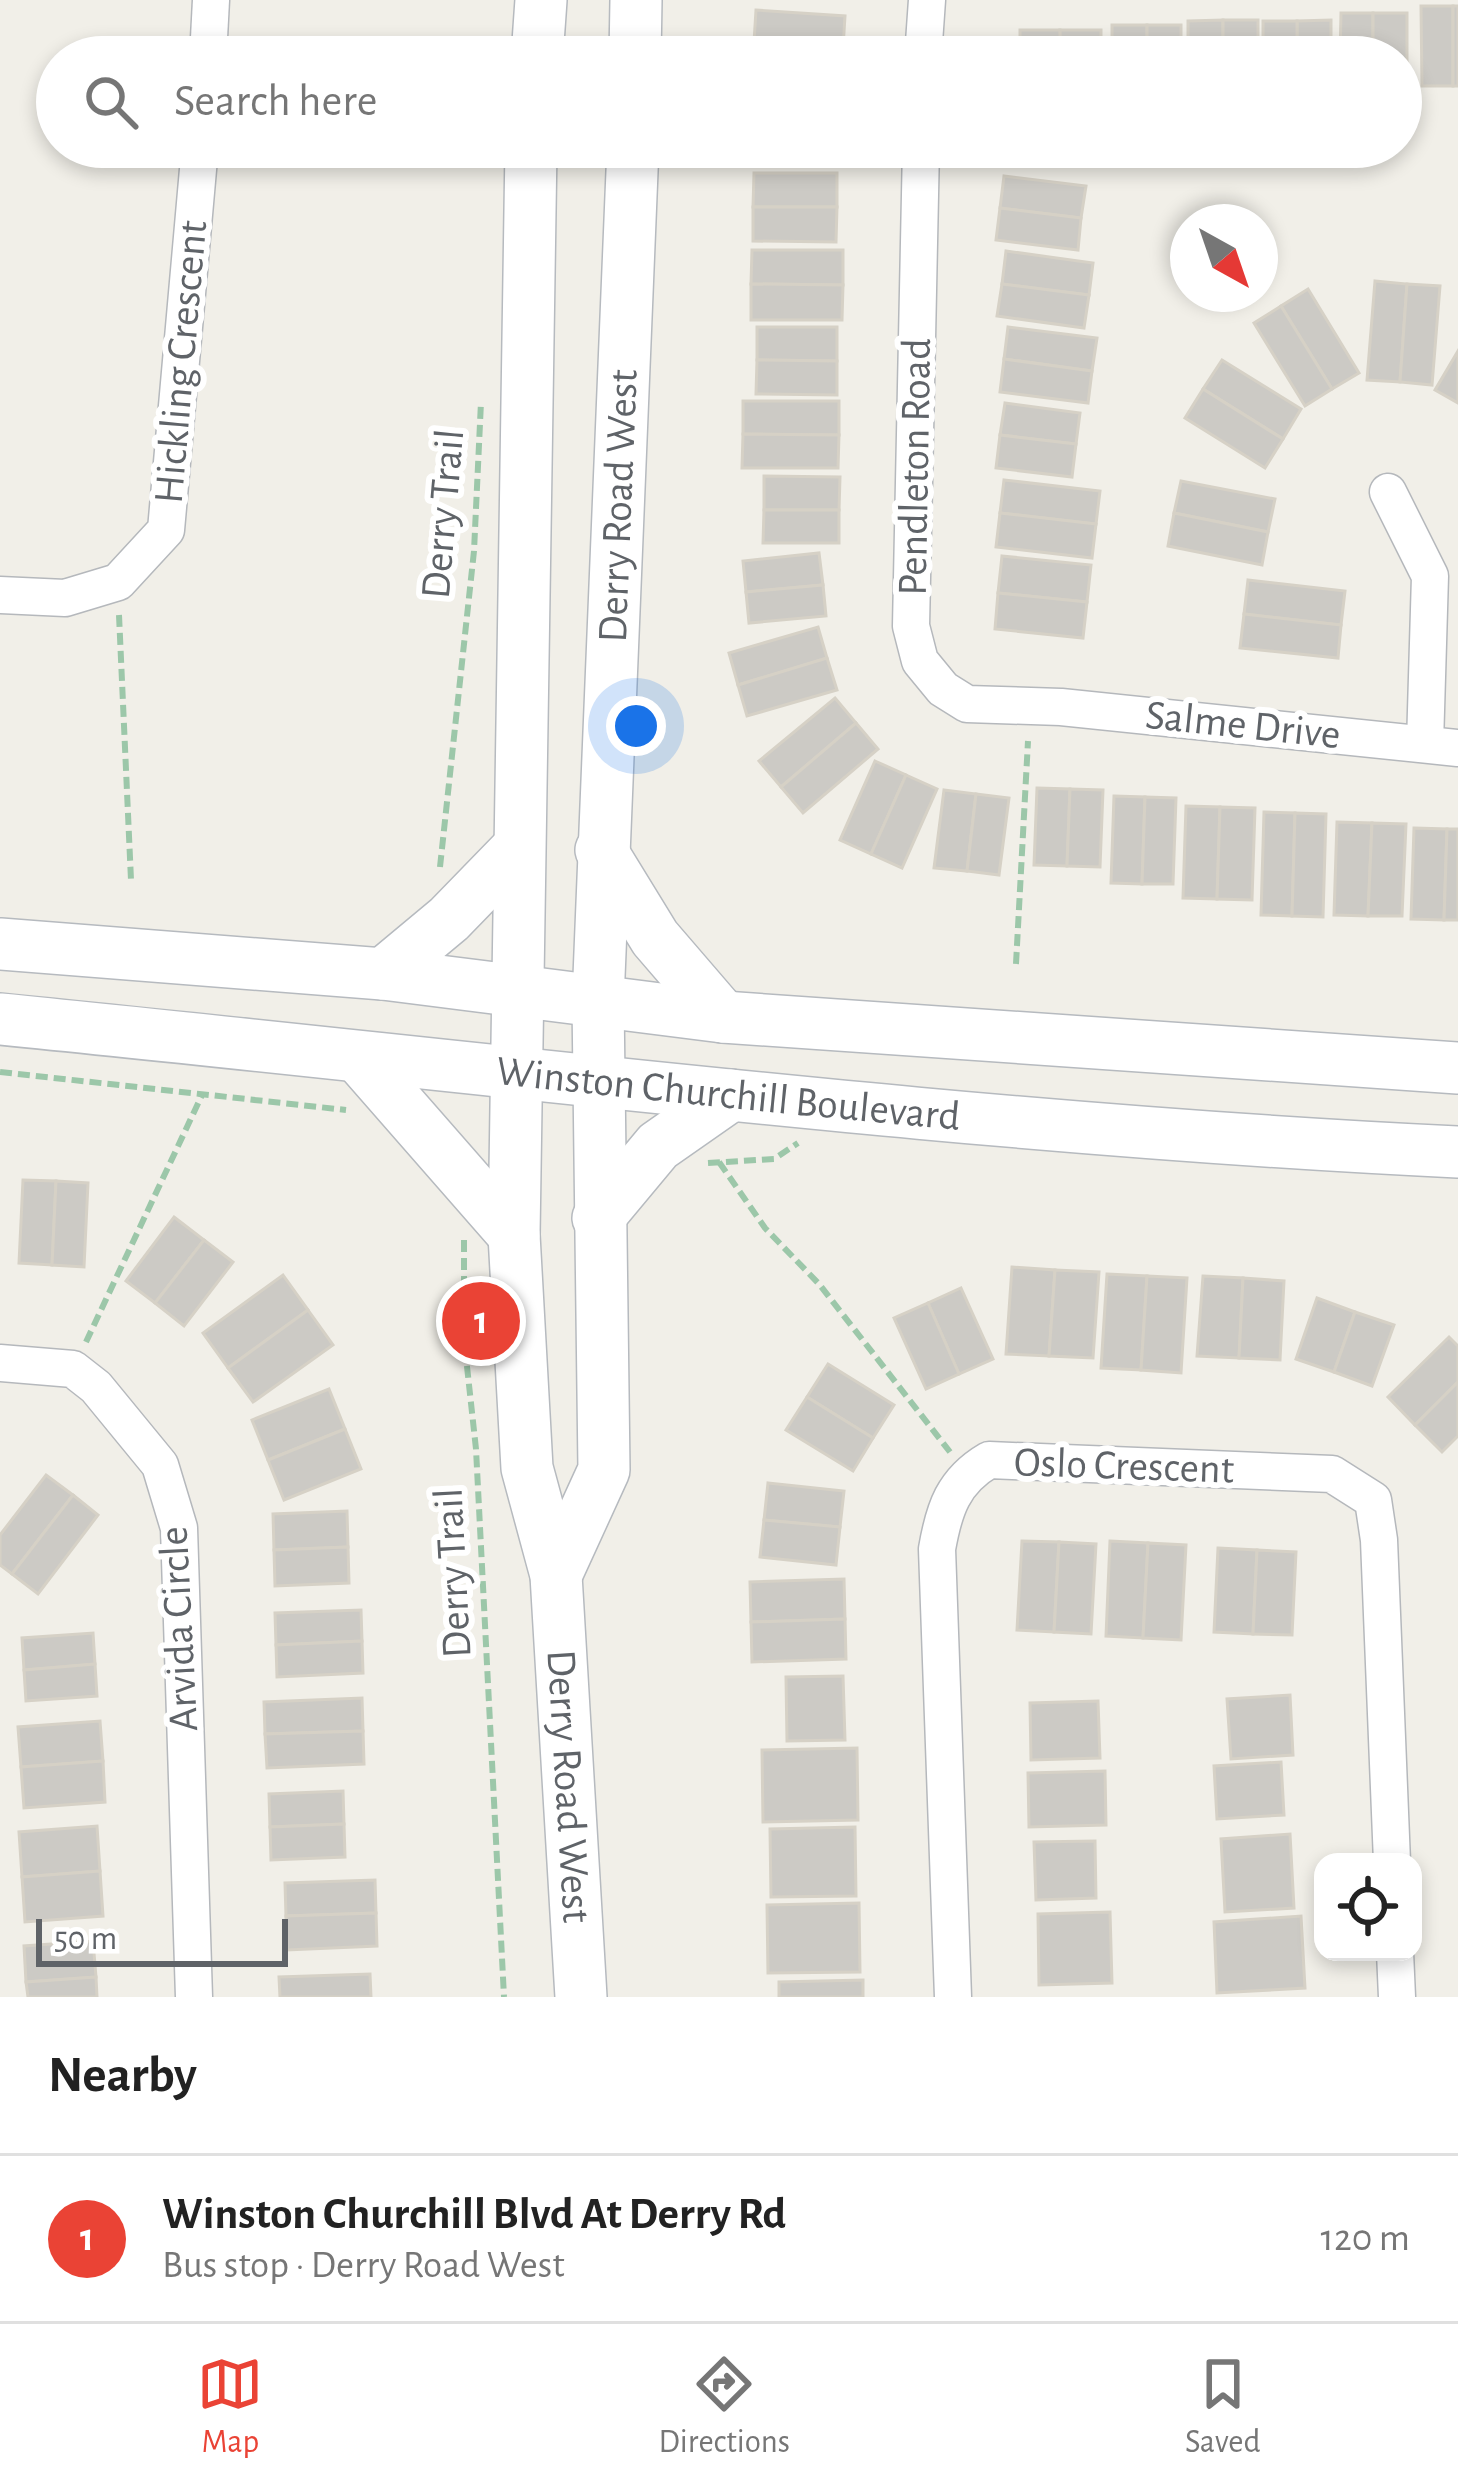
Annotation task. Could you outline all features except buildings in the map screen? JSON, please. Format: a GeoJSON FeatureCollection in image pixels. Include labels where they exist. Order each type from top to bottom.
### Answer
{"type":"FeatureCollection","features":[{"type":"Feature","properties":{"kind":"main road"},"geometry":{"type":"LineString","coordinates":[[538,36],[541,0]]}},
{"type":"Feature","properties":{"kind":"main road"},"geometry":{"type":"LineString","coordinates":[[635,36],[636,0]]}},
{"type":"Feature","properties":{"kind":"main road","name":"Derry Road West"},"geometry":{"type":"LineString","coordinates":[[531,168],[517,1074],[489,1234],[526,1468],[556,1575],[581,1997]]}},
{"type":"Feature","properties":{"kind":"main road","name":"Derry Road West"},"geometry":{"type":"LineString","coordinates":[[556,1575],[604,1470],[598,1218],[601,850],[632,168]]}},
{"type":"Feature","properties":{"kind":"main road"},"geometry":{"type":"LineString","coordinates":[[383,974],[449,919],[518,848]]}},
{"type":"Feature","properties":{"kind":"main road"},"geometry":{"type":"LineString","coordinates":[[601,850],[655,938],[722,1017]]}},
{"type":"Feature","properties":{"kind":"main road","name":"Winston Churchill Boulevard"},"geometry":{"type":"LineString","coordinates":[[0,944],[383,974],[722,1017],[1458,1068]]}},
{"type":"Feature","properties":{"kind":"main road","name":"Winston Churchill Boulevard"},"geometry":{"type":"LineString","coordinates":[[0,1019],[731,1095],[1298,1144],[1458,1152]]}},
{"type":"Feature","properties":{"kind":"main road"},"geometry":{"type":"LineString","coordinates":[[360,1059],[489,1234]]}},
{"type":"Feature","properties":{"kind":"main road"},"geometry":{"type":"LineString","coordinates":[[598,1218],[658,1146],[731,1095]]}},
{"type":"Feature","properties":{"kind":"street"},"geometry":{"type":"LineString","coordinates":[[209,36],[211,0]]}},
{"type":"Feature","properties":{"kind":"street"},"geometry":{"type":"LineString","coordinates":[[924,36],[927,0]]}},
{"type":"Feature","properties":{"kind":"street","name":"Hickling Crescent"},"geometry":{"type":"LineString","coordinates":[[118,582],[166,530],[198,168]]}},
{"type":"Feature","properties":{"kind":"street","name":"Pendleton Road"},"geometry":{"type":"LineString","coordinates":[[922,168],[911,626],[920,661],[943,689],[967,704],[1027,707]]}},
{"type":"Feature","properties":{"kind":"street"},"geometry":{"type":"LineString","coordinates":[[1388,492],[1430,576],[1441,746]]}},
{"type":"Feature","properties":{"kind":"street"},"geometry":{"type":"LineString","coordinates":[[0,596],[65,598],[118,582]]}},
{"type":"Feature","properties":{"kind":"street","name":"Salme Drive"},"geometry":{"type":"LineString","coordinates":[[1027,707],[1441,746]]}},
{"type":"Feature","properties":{"kind":"street"},"geometry":{"type":"LineString","coordinates":[[0,1363],[73,1370]]}},
{"type":"Feature","properties":{"kind":"street","name":"Arvida Circle"},"geometry":{"type":"LineString","coordinates":[[73,1370],[96,1387],[160,1465],[178,1528],[194,1997]]}},
{"type":"Feature","properties":{"kind":"street","name":"Oslo Crescent"},"geometry":{"type":"LineString","coordinates":[[953,1997],[937,1549],[944,1507],[967,1473],[989,1460],[1332,1474],[1373,1500],[1392,1853]]}},
{"type":"Feature","properties":{"kind":"street"},"geometry":{"type":"LineString","coordinates":[[1395,1961],[1397,1997]]}},
{"type":"Feature","properties":{"kind":"path","name":"Derry Trail"},"geometry":{"type":"LineString","coordinates":[[438,884],[474,551],[482,391]]}},
{"type":"Feature","properties":{"kind":"path"},"geometry":{"type":"LineString","coordinates":[[118,582],[131,880]]}},
{"type":"Feature","properties":{"kind":"path"},"geometry":{"type":"LineString","coordinates":[[1016,964],[1027,707]]}},
{"type":"Feature","properties":{"kind":"path"},"geometry":{"type":"LineString","coordinates":[[0,1072],[360,1115]]}},
{"type":"Feature","properties":{"kind":"path"},"geometry":{"type":"LineString","coordinates":[[73,1370],[202,1095]]}},
{"type":"Feature","properties":{"kind":"path"},"geometry":{"type":"LineString","coordinates":[[718,1161],[765,1228],[820,1284],[967,1473]]}},
{"type":"Feature","properties":{"kind":"path","name":"Derry Trail"},"geometry":{"type":"LineString","coordinates":[[489,1234],[462,1301],[476,1449],[504,1997]]}},
{"type":"Feature","properties":{"kind":"place","name":"Winston Churchill Blvd At Derry Rd"},"geometry":{"type":"Point","coordinates":[481,1321]}}]}
